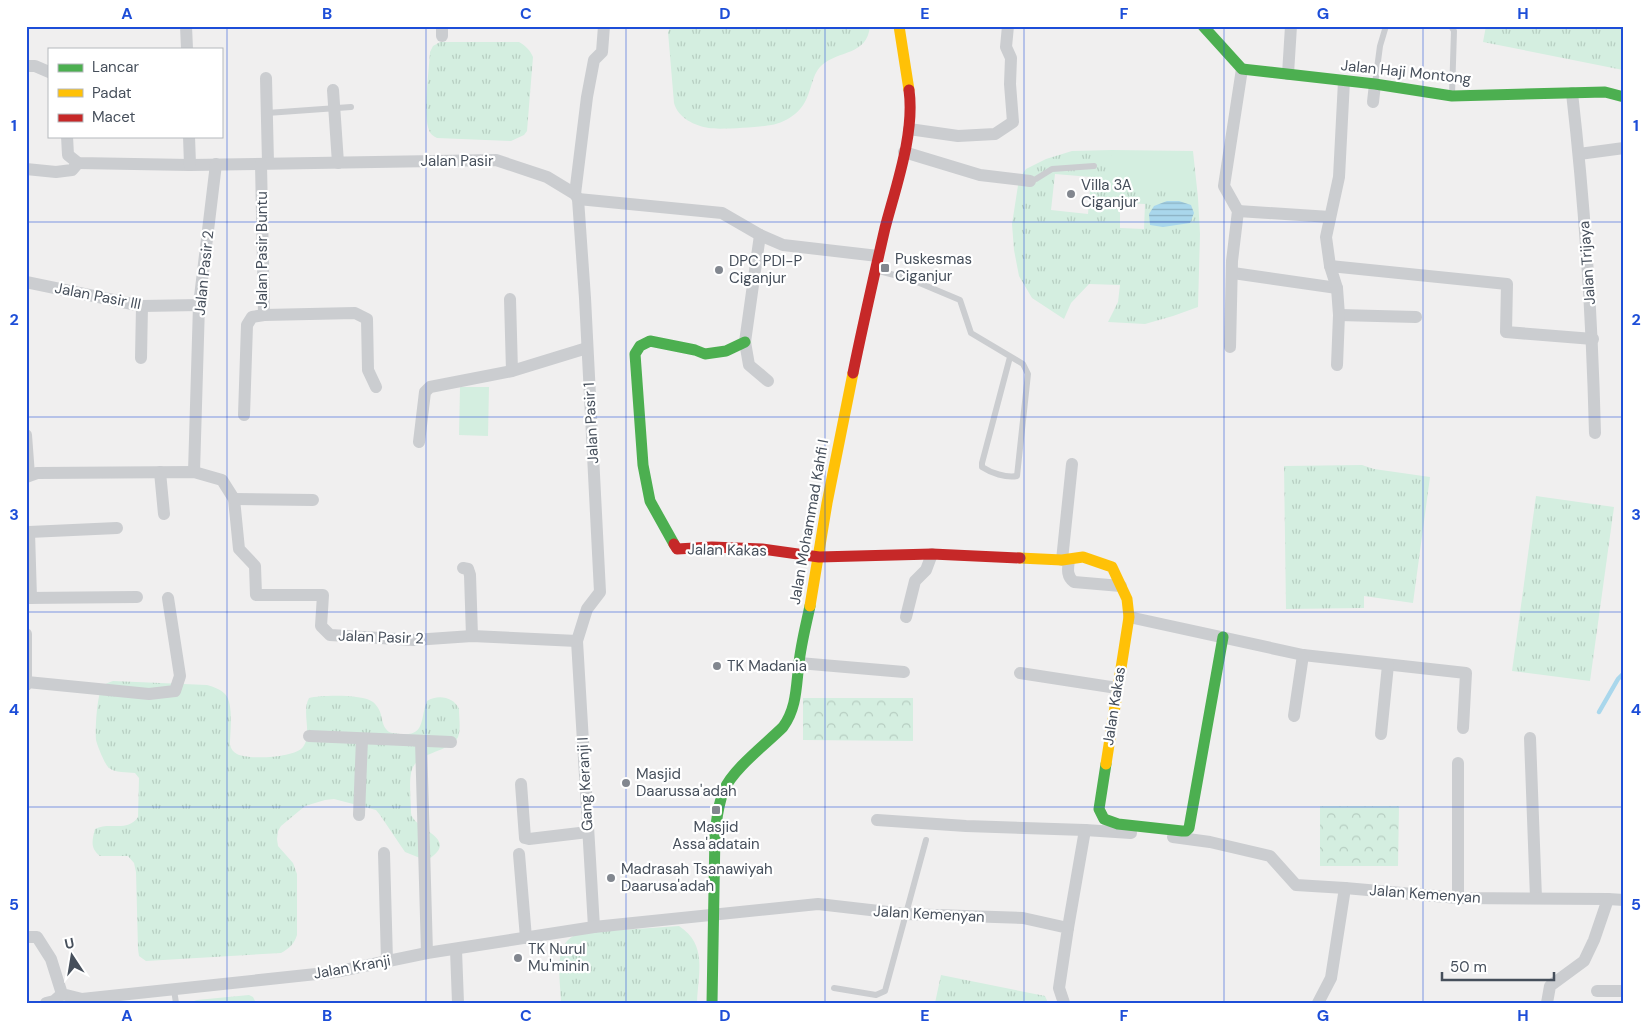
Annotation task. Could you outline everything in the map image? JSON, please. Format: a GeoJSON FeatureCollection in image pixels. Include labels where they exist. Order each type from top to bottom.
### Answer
{"type":"FeatureCollection","features":[{"type":"Feature","properties":{"kind":"street"},"geometry":{"type":"LineString","coordinates":[[186,26],[187,48]]}},
{"type":"Feature","properties":{"kind":"street","name":"Jalan Pasir 1"},"geometry":{"type":"LineString","coordinates":[[577,641],[587,609],[600,592],[585,298],[576,196],[586,98],[594,60],[602,52],[604,26]]}},
{"type":"Feature","properties":{"kind":"street","name":"Jalan Mohammad Kahfi I"},"geometry":{"type":"LineString","coordinates":[[712,1003],[718,807],[724,789],[735,773],[790,718],[797,691],[799,663],[819,557],[826,503],[878,256],[909,129],[910,100],[899,26]]}},
{"type":"Feature","properties":{"kind":"street"},"geometry":{"type":"LineString","coordinates":[[909,129],[958,136],[995,134],[1013,122],[1010,84],[1011,58],[1006,47],[1008,26]]}},
{"type":"Feature","properties":{"kind":"street"},"geometry":{"type":"LineString","coordinates":[[1203,26],[1242,69],[1224,186],[1238,211],[1232,261],[1230,347]]}},
{"type":"Feature","properties":{"kind":"street"},"geometry":{"type":"LineString","coordinates":[[1288,74],[1291,26]]}},
{"type":"Feature","properties":{"kind":"street"},"geometry":{"type":"LineString","coordinates":[[26,66],[36,66],[48,72]]}},
{"type":"Feature","properties":{"kind":"street","name":"Jalan Haji Montong"},"geometry":{"type":"LineString","coordinates":[[1242,69],[1375,84],[1452,96],[1606,92],[1624,97]]}},
{"type":"Feature","properties":{"kind":"street","name":"Jalan Pasir Buntu"},"geometry":{"type":"LineString","coordinates":[[244,415],[247,325],[252,317],[264,316],[266,78]]}},
{"type":"Feature","properties":{"kind":"street"},"geometry":{"type":"LineString","coordinates":[[1337,365],[1337,288],[1330,266],[1326,237],[1339,177],[1344,81]]}},
{"type":"Feature","properties":{"kind":"street"},"geometry":{"type":"LineString","coordinates":[[1373,102],[1375,84]]}},
{"type":"Feature","properties":{"kind":"street"},"geometry":{"type":"LineString","coordinates":[[333,90],[338,163]]}},
{"type":"Feature","properties":{"kind":"street","name":"Jalan Trijaya"},"geometry":{"type":"LineString","coordinates":[[1572,93],[1579,154],[1593,339],[1595,433]]}},
{"type":"Feature","properties":{"kind":"street"},"geometry":{"type":"LineString","coordinates":[[26,169],[56,172],[72,170],[78,163],[68,155],[67,138]]}},
{"type":"Feature","properties":{"kind":"street"},"geometry":{"type":"LineString","coordinates":[[189,138],[190,165]]}},
{"type":"Feature","properties":{"kind":"street"},"geometry":{"type":"LineString","coordinates":[[1579,154],[1624,148]]}},
{"type":"Feature","properties":{"kind":"street"},"geometry":{"type":"LineString","coordinates":[[904,152],[980,175],[1030,181]]}},
{"type":"Feature","properties":{"kind":"street","name":"Jalan Pasir"},"geometry":{"type":"LineString","coordinates":[[78,163],[190,165],[496,160],[547,177],[576,196],[722,213],[760,236],[783,245],[878,256]]}},
{"type":"Feature","properties":{"kind":"street","name":"Jalan Pasir 2"},"geometry":{"type":"LineString","coordinates":[[194,472],[199,305],[216,164]]}},
{"type":"Feature","properties":{"kind":"street"},"geometry":{"type":"LineString","coordinates":[[1238,211],[1330,217]]}},
{"type":"Feature","properties":{"kind":"street"},"geometry":{"type":"LineString","coordinates":[[760,236],[745,342],[749,365],[768,381]]}},
{"type":"Feature","properties":{"kind":"street"},"geometry":{"type":"LineString","coordinates":[[1330,266],[1507,284],[1506,332],[1593,339]]}},
{"type":"Feature","properties":{"kind":"street"},"geometry":{"type":"LineString","coordinates":[[1232,273],[1337,288]]}},
{"type":"Feature","properties":{"kind":"street","name":"Jalan Pasir III"},"geometry":{"type":"LineString","coordinates":[[26,282],[142,306],[199,305]]}},
{"type":"Feature","properties":{"kind":"street"},"geometry":{"type":"LineString","coordinates":[[510,298],[512,371]]}},
{"type":"Feature","properties":{"kind":"street"},"geometry":{"type":"LineString","coordinates":[[141,358],[142,306]]}},
{"type":"Feature","properties":{"kind":"street"},"geometry":{"type":"LineString","coordinates":[[264,316],[354,313],[367,319],[368,370],[376,387]]}},
{"type":"Feature","properties":{"kind":"street"},"geometry":{"type":"LineString","coordinates":[[1338,315],[1416,317]]}},
{"type":"Feature","properties":{"kind":"street","name":"Jalan Kakas"},"geometry":{"type":"LineString","coordinates":[[745,342],[726,352],[705,354],[695,350],[650,342],[640,346],[635,354],[643,465],[650,501],[677,549],[712,547],[762,549],[819,557],[932,554],[1066,564],[1084,557],[1112,567],[1127,599],[1129,617],[1099,809],[1104,819],[1110,823],[1182,832],[1189,828],[1222,637]]}},
{"type":"Feature","properties":{"kind":"street"},"geometry":{"type":"LineString","coordinates":[[419,442],[425,392],[430,388],[512,371],[587,348]]}},
{"type":"Feature","properties":{"kind":"street"},"geometry":{"type":"LineString","coordinates":[[26,435],[28,476],[37,473],[194,472],[222,480],[234,499],[313,500]]}},
{"type":"Feature","properties":{"kind":"street"},"geometry":{"type":"LineString","coordinates":[[1066,564],[1072,464]]}},
{"type":"Feature","properties":{"kind":"street"},"geometry":{"type":"LineString","coordinates":[[160,472],[164,514]]}},
{"type":"Feature","properties":{"kind":"street","name":"Jalan Pasir 2"},"geometry":{"type":"LineString","coordinates":[[234,499],[239,549],[255,566],[256,595],[324,595],[321,626],[330,635],[414,640],[472,636],[577,641]]}},
{"type":"Feature","properties":{"kind":"street"},"geometry":{"type":"LineString","coordinates":[[117,528],[29,532],[29,598],[137,597]]}},
{"type":"Feature","properties":{"kind":"street"},"geometry":{"type":"LineString","coordinates":[[906,617],[915,581],[926,570],[932,554]]}},
{"type":"Feature","properties":{"kind":"street","name":"Jalan Kakas"},"geometry":{"type":"LineString","coordinates":[[1066,564],[1070,579],[1074,582],[1121,586]]}},
{"type":"Feature","properties":{"kind":"street"},"geometry":{"type":"LineString","coordinates":[[463,568],[468,569],[470,575],[472,636]]}},
{"type":"Feature","properties":{"kind":"street"},"geometry":{"type":"LineString","coordinates":[[26,634],[26,683],[149,694],[175,691],[180,676],[168,598]]}},
{"type":"Feature","properties":{"kind":"street"},"geometry":{"type":"LineString","coordinates":[[1129,617],[1303,655],[1466,673],[1463,728]]}},
{"type":"Feature","properties":{"kind":"street","name":"Gang Keranji I"},"geometry":{"type":"LineString","coordinates":[[577,641],[594,928]]}},
{"type":"Feature","properties":{"kind":"street"},"geometry":{"type":"LineString","coordinates":[[1294,716],[1303,655]]}},
{"type":"Feature","properties":{"kind":"street"},"geometry":{"type":"LineString","coordinates":[[799,663],[904,672]]}},
{"type":"Feature","properties":{"kind":"street"},"geometry":{"type":"LineString","coordinates":[[1381,734],[1388,665]]}},
{"type":"Feature","properties":{"kind":"street"},"geometry":{"type":"LineString","coordinates":[[1020,673],[1117,688]]}},
{"type":"Feature","properties":{"kind":"street"},"geometry":{"type":"LineString","coordinates":[[309,736],[451,742]]}},
{"type":"Feature","properties":{"kind":"street"},"geometry":{"type":"LineString","coordinates":[[1530,738],[1536,898]]}},
{"type":"Feature","properties":{"kind":"street"},"geometry":{"type":"LineString","coordinates":[[359,815],[362,739]]}},
{"type":"Feature","properties":{"kind":"street"},"geometry":{"type":"LineString","coordinates":[[421,741],[428,954]]}},
{"type":"Feature","properties":{"kind":"street"},"geometry":{"type":"LineString","coordinates":[[1458,763],[1458,898]]}},
{"type":"Feature","properties":{"kind":"street"},"geometry":{"type":"LineString","coordinates":[[521,784],[525,838],[588,832]]}},
{"type":"Feature","properties":{"kind":"street","name":"Jalan Kemenyan"},"geometry":{"type":"LineString","coordinates":[[877,820],[966,826],[1085,830],[1188,838],[1270,856],[1296,885],[1458,898],[1608,898],[1624,900]]}},
{"type":"Feature","properties":{"kind":"street"},"geometry":{"type":"LineString","coordinates":[[1064,1003],[1059,988],[1085,830]]}},
{"type":"Feature","properties":{"kind":"street"},"geometry":{"type":"LineString","coordinates":[[384,852],[387,961]]}},
{"type":"Feature","properties":{"kind":"street"},"geometry":{"type":"LineString","coordinates":[[519,854],[526,938]]}},
{"type":"Feature","properties":{"kind":"street"},"geometry":{"type":"LineString","coordinates":[[1318,1003],[1331,978],[1345,888]]}},
{"type":"Feature","properties":{"kind":"street"},"geometry":{"type":"LineString","coordinates":[[1547,1003],[1550,986],[1584,961],[1594,940],[1608,898]]}},
{"type":"Feature","properties":{"kind":"street","name":"Jalan Kemenyan"},"geometry":{"type":"LineString","coordinates":[[714,916],[818,904],[905,914],[1024,918],[1068,928]]}},
{"type":"Feature","properties":{"kind":"street","name":"Jalan Kranji"},"geometry":{"type":"LineString","coordinates":[[62,994],[82,1001],[175,996],[335,972],[387,961],[526,938],[594,928],[714,916]]}},
{"type":"Feature","properties":{"kind":"street"},"geometry":{"type":"LineString","coordinates":[[26,937],[37,937],[51,959],[62,994],[54,1001],[46,1003]]}},
{"type":"Feature","properties":{"kind":"street"},"geometry":{"type":"LineString","coordinates":[[456,950],[458,1003]]}},
{"type":"Feature","properties":{"kind":"street"},"geometry":{"type":"LineString","coordinates":[[1597,991],[1624,991]]}},
{"type":"Feature","properties":{"kind":"lane"},"geometry":{"type":"LineString","coordinates":[[1375,84],[1380,46],[1386,26]]}},
{"type":"Feature","properties":{"kind":"lane"},"geometry":{"type":"LineString","coordinates":[[1452,26],[1454,31],[1452,96]]}},
{"type":"Feature","properties":{"kind":"lane"},"geometry":{"type":"LineString","coordinates":[[267,113],[351,107]]}},
{"type":"Feature","properties":{"kind":"lane"},"geometry":{"type":"LineString","coordinates":[[1030,181],[1052,169],[1094,166]]}},
{"type":"Feature","properties":{"kind":"lane"},"geometry":{"type":"LineString","coordinates":[[875,270],[910,279],[960,300],[972,333],[1023,364],[1028,374],[1017,476],[1010,477],[982,467],[1010,357]]}},
{"type":"Feature","properties":{"kind":"lane"},"geometry":{"type":"LineString","coordinates":[[834,988],[876,995],[885,991],[926,840]]}},
{"type":"Feature","properties":{"kind":"green space"},"geometry":{"type":"Polygon","coordinates":[[[671,26],[870,26],[868,36],[858,48],[829,60],[822,65],[815,75],[805,102],[793,116],[771,125],[714,129],[693,123],[683,117],[676,108],[668,32],[671,26]]]}},
{"type":"Feature","properties":{"kind":"green space"},"geometry":{"type":"Polygon","coordinates":[[[1486,26],[1624,26],[1623,70],[1483,42],[1486,26]]]}},
{"type":"Feature","properties":{"kind":"green space"},"geometry":{"type":"Polygon","coordinates":[[[440,42],[519,42],[528,48],[533,57],[527,131],[524,135],[511,141],[437,138],[431,134],[426,114],[430,52],[433,46],[440,42]]]}},
{"type":"Feature","properties":{"kind":"green space"},"geometry":{"type":"Polygon","coordinates":[[[1112,150],[1112,190],[1193,190],[1193,151],[1200,234],[1198,307],[1145,324],[1108,322],[1118,302],[1120,285],[1089,284],[1071,303],[1064,319],[1032,298],[1019,276],[1014,250],[1012,224],[1019,179],[1026,169],[1046,159],[1072,151],[1112,150]],[[1055,174],[1051,210],[1088,214],[1091,177],[1055,174]],[[1120,203],[1120,228],[1144,229],[1145,204],[1120,203]]]}},
{"type":"Feature","properties":{"kind":"green space"},"geometry":{"type":"Polygon","coordinates":[[[1112,150],[1193,151],[1193,190],[1112,190],[1112,150]]]}},
{"type":"Feature","properties":{"kind":"green space"},"geometry":{"type":"Polygon","coordinates":[[[460,387],[489,387],[488,436],[459,435],[460,387]]]}},
{"type":"Feature","properties":{"kind":"green space"},"geometry":{"type":"Polygon","coordinates":[[[1362,465],[1374,469],[1430,477],[1413,603],[1364,596],[1364,608],[1286,609],[1284,466],[1362,465]]]}},
{"type":"Feature","properties":{"kind":"green space"},"geometry":{"type":"Polygon","coordinates":[[[1536,496],[1614,507],[1590,681],[1512,671],[1536,496]]]}},
{"type":"Feature","properties":{"kind":"green space"},"geometry":{"type":"Polygon","coordinates":[[[113,681],[207,685],[219,689],[228,698],[230,704],[231,748],[237,754],[251,757],[282,756],[298,751],[303,747],[307,736],[306,710],[309,698],[342,696],[368,699],[379,709],[387,731],[400,734],[414,733],[418,729],[421,725],[427,701],[441,697],[450,699],[459,709],[460,727],[458,737],[455,742],[417,762],[411,771],[411,815],[417,823],[439,841],[440,846],[437,852],[429,859],[420,858],[405,852],[376,810],[334,799],[305,806],[281,826],[277,839],[278,846],[293,863],[297,874],[297,935],[289,947],[281,953],[146,961],[139,956],[138,949],[136,872],[134,863],[128,856],[100,856],[93,844],[95,829],[106,826],[124,826],[134,822],[138,817],[139,778],[135,773],[118,772],[109,768],[103,759],[96,740],[100,694],[104,685],[113,681]]]}},
{"type":"Feature","properties":{"kind":"green space"},"geometry":{"type":"Polygon","coordinates":[[[803,698],[913,698],[913,741],[803,740],[803,698]]]}},
{"type":"Feature","properties":{"kind":"green space"},"geometry":{"type":"Polygon","coordinates":[[[1320,806],[1399,806],[1398,866],[1320,866],[1320,806]]]}},
{"type":"Feature","properties":{"kind":"green space"},"geometry":{"type":"Polygon","coordinates":[[[679,926],[688,934],[698,951],[697,1003],[561,1003],[559,970],[561,953],[568,940],[573,936],[578,933],[679,926]]]}},
{"type":"Feature","properties":{"kind":"green space"},"geometry":{"type":"Polygon","coordinates":[[[941,975],[1045,996],[1048,1003],[935,1003],[941,975]]]}},
{"type":"Feature","properties":{"kind":"green space"},"geometry":{"type":"Polygon","coordinates":[[[249,995],[253,997],[256,1003],[188,1003],[197,1000],[249,995]]]}},
{"type":"Feature","properties":{"kind":"water"},"geometry":{"type":"Polygon","coordinates":[[[1167,201],[1179,201],[1191,205],[1194,213],[1190,223],[1163,227],[1150,225],[1149,214],[1154,206],[1167,201]]]}},
{"type":"Feature","properties":{"kind":"waterway"},"geometry":{"type":"LineString","coordinates":[[1599,712],[1618,679],[1624,673]]}},
{"type":"Feature","properties":{"kind":"traffic: fast"},"geometry":{"type":"LineString","coordinates":[[1203,26],[1242,69],[1375,84],[1452,96],[1605,92],[1624,97]]}},
{"type":"Feature","properties":{"kind":"traffic: fast"},"geometry":{"type":"LineString","coordinates":[[674,544],[650,501],[643,465],[635,354],[640,346],[650,341],[695,350],[705,354],[726,351],[745,342]]}},
{"type":"Feature","properties":{"kind":"traffic: fast"},"geometry":{"type":"LineString","coordinates":[[712,1003],[715,833],[720,801],[728,782],[750,757],[783,727],[788,720],[795,696],[801,649],[810,606]]}},
{"type":"Feature","properties":{"kind":"traffic: fast"},"geometry":{"type":"LineString","coordinates":[[1106,764],[1099,809],[1104,819],[1118,824],[1182,831],[1186,831],[1189,828],[1223,637]]}},
{"type":"Feature","properties":{"kind":"traffic: slow"},"geometry":{"type":"LineString","coordinates":[[899,26],[909,90]]}},
{"type":"Feature","properties":{"kind":"traffic: slow"},"geometry":{"type":"LineString","coordinates":[[810,606],[827,503],[853,373]]}},
{"type":"Feature","properties":{"kind":"traffic: slow"},"geometry":{"type":"LineString","coordinates":[[1020,558],[1062,560],[1083,557],[1112,567],[1127,599],[1129,617],[1106,764]]}},
{"type":"Feature","properties":{"kind":"traffic: jam"},"geometry":{"type":"LineString","coordinates":[[853,373],[885,228],[907,141],[910,107],[909,90]]}},
{"type":"Feature","properties":{"kind":"traffic: jam"},"geometry":{"type":"LineString","coordinates":[[674,544],[677,549],[712,547],[762,549],[819,557],[932,554],[1020,558]]}},
{"type":"Feature","properties":{"kind":"place","name":"Villa 3A Ciganjur"},"geometry":{"type":"Point","coordinates":[1071,194]}},
{"type":"Feature","properties":{"kind":"place","name":"Puskesmas Ciganjur"},"geometry":{"type":"Point","coordinates":[885,268]}},
{"type":"Feature","properties":{"kind":"place","name":"DPC PDI-P Ciganjur"},"geometry":{"type":"Point","coordinates":[719,270]}},
{"type":"Feature","properties":{"kind":"place","name":"TK Madania"},"geometry":{"type":"Point","coordinates":[717,666]}},
{"type":"Feature","properties":{"kind":"place","name":"Masjid Daarussa'adah"},"geometry":{"type":"Point","coordinates":[626,783]}},
{"type":"Feature","properties":{"kind":"place","name":"Masjid Assa'adatain"},"geometry":{"type":"Point","coordinates":[716,810]}},
{"type":"Feature","properties":{"kind":"place","name":"Madrasah Tsanawiyah Daarusa'adah"},"geometry":{"type":"Point","coordinates":[611,878]}},
{"type":"Feature","properties":{"kind":"place","name":"TK Nurul Mu'minin"},"geometry":{"type":"Point","coordinates":[518,958]}}]}
